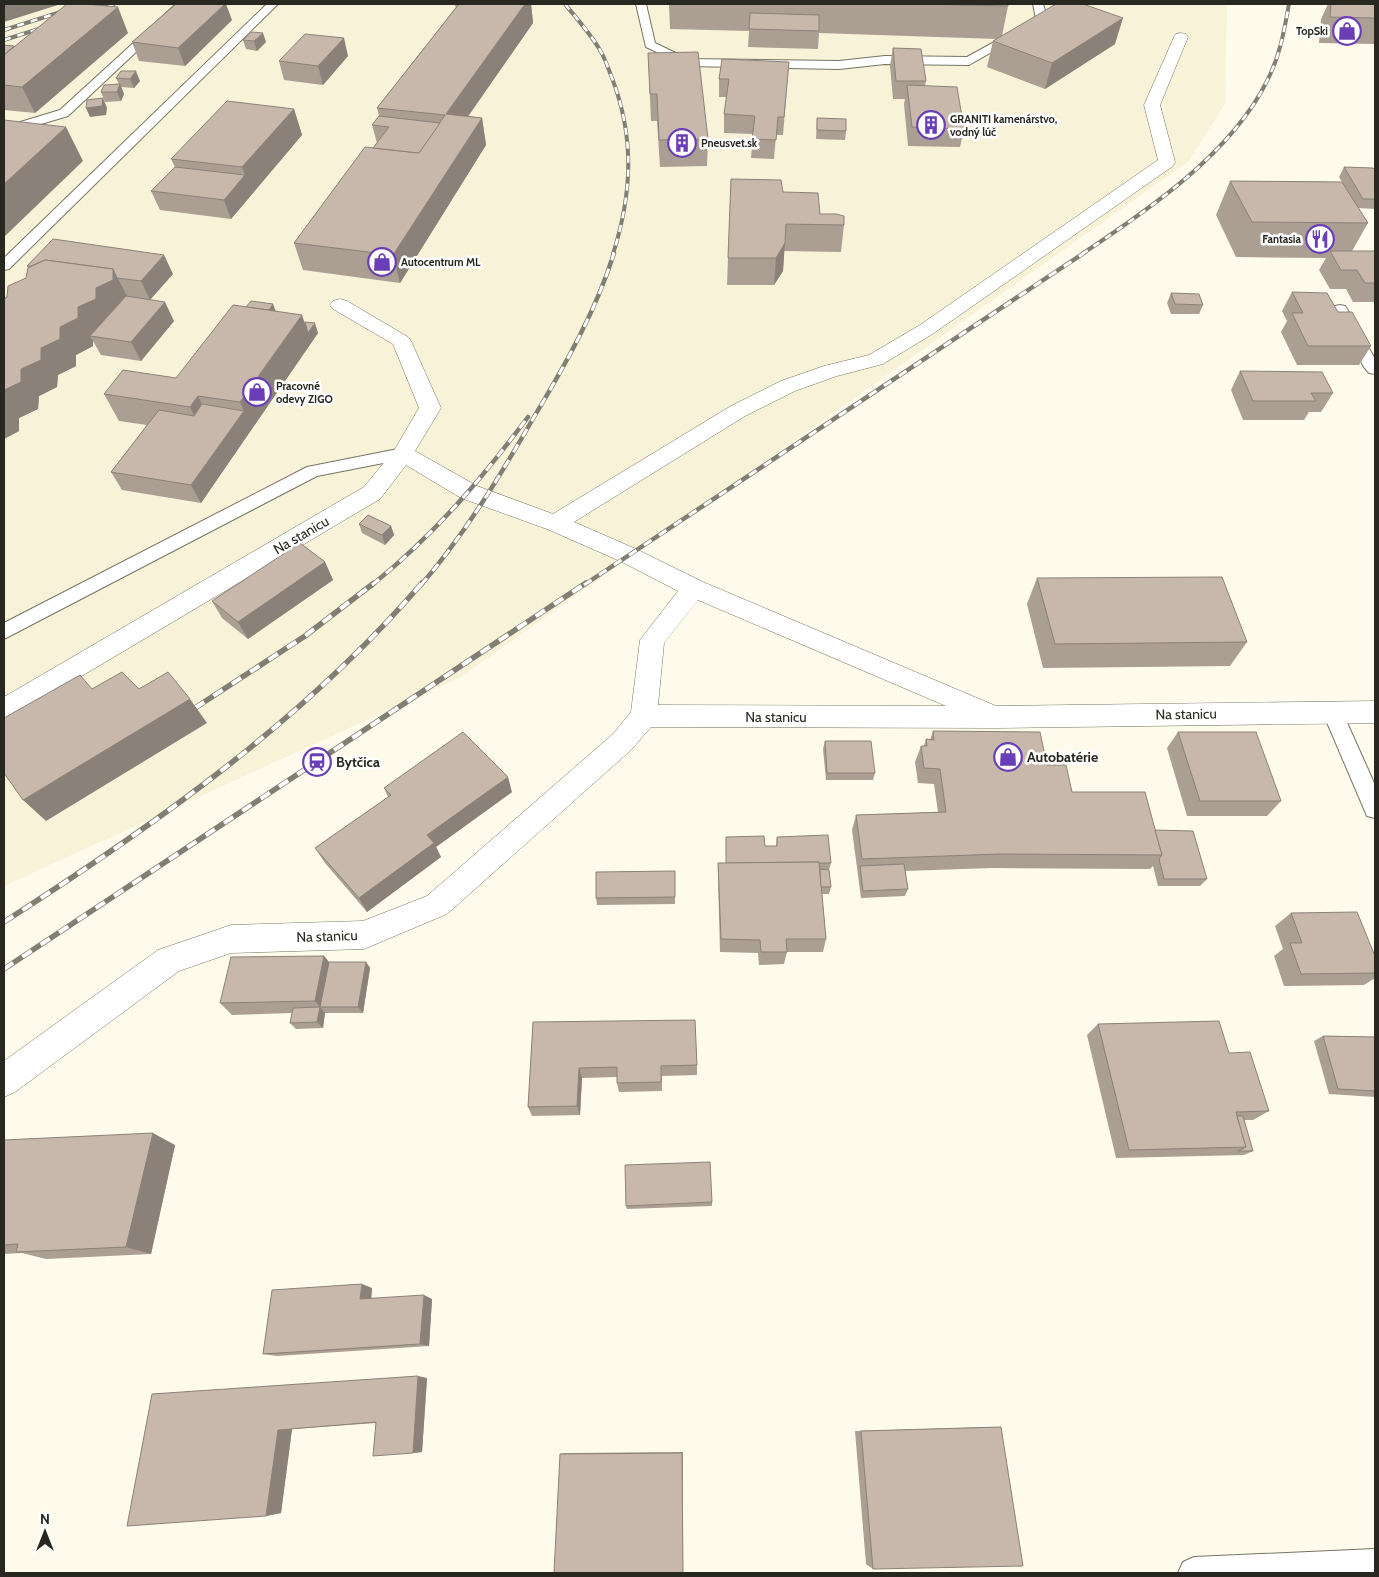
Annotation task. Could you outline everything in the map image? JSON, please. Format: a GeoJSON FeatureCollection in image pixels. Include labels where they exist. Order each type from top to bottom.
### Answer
{"type":"FeatureCollection","features":[{"type":"Feature","properties":{"kind":"street"},"geometry":{"type":"LineString","coordinates":[[555,523],[738,411],[788,386],[831,371],[876,360],[927,329],[1167,162],[1152,104],[1180,37]]}},
{"type":"Feature","properties":{"kind":"street","name":"Na stanicu"},"geometry":{"type":"LineString","coordinates":[[5,709],[372,493],[403,454],[430,408],[400,341],[340,306]]}},
{"type":"Feature","properties":{"kind":"street","name":"Na stanicu"},"geometry":{"type":"LineString","coordinates":[[403,454],[469,492],[555,523],[628,555],[694,588],[997,717]]}},
{"type":"Feature","properties":{"kind":"street"},"geometry":{"type":"LineString","coordinates":[[644,716],[652,640],[694,588]]}},
{"type":"Feature","properties":{"kind":"street","name":"Na stanicu"},"geometry":{"type":"LineString","coordinates":[[4,1082],[169,960],[231,939],[364,935],[436,905],[622,742],[644,716],[997,717],[1375,712]]}},
{"type":"Feature","properties":{"kind":"lane"},"geometry":{"type":"LineString","coordinates":[[4,131],[64,113],[182,4]]}},
{"type":"Feature","properties":{"kind":"lane"},"geometry":{"type":"LineString","coordinates":[[4,266],[273,4]]}},
{"type":"Feature","properties":{"kind":"lane"},"geometry":{"type":"LineString","coordinates":[[641,4],[650,45],[686,62],[839,65],[885,60],[969,61],[1042,20],[1038,4]]}},
{"type":"Feature","properties":{"kind":"lane"},"geometry":{"type":"LineString","coordinates":[[1340,309],[1372,367],[1375,369]]}},
{"type":"Feature","properties":{"kind":"lane"},"geometry":{"type":"LineString","coordinates":[[4,632],[314,471],[403,454]]}},
{"type":"Feature","properties":{"kind":"lane"},"geometry":{"type":"LineString","coordinates":[[1333,712],[1375,809]]}},
{"type":"Feature","properties":{"kind":"lane"},"geometry":{"type":"LineString","coordinates":[[1194,1573],[1375,1565]]}},
{"type":"Feature","properties":{"kind":"shaded area"},"geometry":{"type":"Polygon","coordinates":[[[4,4],[1227,4],[1225,104],[1189,161],[461,677],[4,886],[4,4]]]}},
{"type":"Feature","properties":{"kind":"building"},"geometry":{"type":"Polygon","coordinates":[[[67,4],[118,7],[22,87],[4,85],[4,55],[67,4]]]}},
{"type":"Feature","properties":{"kind":"building"},"geometry":{"type":"Polygon","coordinates":[[[176,4],[225,4],[178,48],[132,42],[176,4]]]}},
{"type":"Feature","properties":{"kind":"building"},"geometry":{"type":"Polygon","coordinates":[[[459,4],[525,4],[446,114],[482,118],[393,255],[294,243],[365,147],[419,153],[445,115],[377,108],[459,4]]]}},
{"type":"Feature","properties":{"kind":"building"},"geometry":{"type":"Polygon","coordinates":[[[921,4],[1008,4],[1008,6],[921,4]]]}},
{"type":"Feature","properties":{"kind":"building"},"geometry":{"type":"Polygon","coordinates":[[[1056,4],[1083,4],[1123,18],[1052,63],[993,41],[1056,4]]]}},
{"type":"Feature","properties":{"kind":"building"},"geometry":{"type":"Polygon","coordinates":[[[1331,4],[1375,4],[1375,18],[1330,17],[1331,4]]]}},
{"type":"Feature","properties":{"kind":"building"},"geometry":{"type":"Polygon","coordinates":[[[750,13],[819,15],[819,31],[749,29],[750,13]]]}},
{"type":"Feature","properties":{"kind":"building"},"geometry":{"type":"Polygon","coordinates":[[[252,32],[263,33],[254,41],[243,40],[252,32]]]}},
{"type":"Feature","properties":{"kind":"building"},"geometry":{"type":"Polygon","coordinates":[[[305,34],[344,38],[318,66],[279,61],[305,34]]]}},
{"type":"Feature","properties":{"kind":"building"},"geometry":{"type":"Polygon","coordinates":[[[4,45],[14,46],[4,55],[4,45]]]}},
{"type":"Feature","properties":{"kind":"building"},"geometry":{"type":"Polygon","coordinates":[[[893,48],[921,49],[926,81],[896,81],[893,48]]]}},
{"type":"Feature","properties":{"kind":"building","name":"Pneusvet.sk"},"geometry":{"type":"Polygon","coordinates":[[[698,52],[708,139],[659,140],[657,94],[650,94],[648,53],[698,52]]]}},
{"type":"Feature","properties":{"kind":"building"},"geometry":{"type":"Polygon","coordinates":[[[722,59],[789,62],[784,117],[778,117],[776,140],[752,139],[755,116],[724,114],[729,79],[719,79],[722,59]]]}},
{"type":"Feature","properties":{"kind":"building"},"geometry":{"type":"Polygon","coordinates":[[[121,71],[136,71],[130,79],[116,78],[121,71]]]}},
{"type":"Feature","properties":{"kind":"building"},"geometry":{"type":"Polygon","coordinates":[[[120,84],[117,92],[101,92],[104,85],[120,84]]]}},
{"type":"Feature","properties":{"kind":"building"},"geometry":{"type":"Polygon","coordinates":[[[907,85],[957,87],[964,129],[912,127],[907,85]]]}},
{"type":"Feature","properties":{"kind":"building"},"geometry":{"type":"Polygon","coordinates":[[[103,98],[102,106],[86,108],[87,100],[103,98]]]}},
{"type":"Feature","properties":{"kind":"building"},"geometry":{"type":"Polygon","coordinates":[[[227,101],[294,109],[242,167],[171,159],[227,101]]]}},
{"type":"Feature","properties":{"kind":"building"},"geometry":{"type":"Polygon","coordinates":[[[379,116],[440,123],[419,153],[373,148],[389,127],[372,125],[379,116]]]}},
{"type":"Feature","properties":{"kind":"building"},"geometry":{"type":"Polygon","coordinates":[[[817,118],[846,119],[846,131],[817,130],[817,118]]]}},
{"type":"Feature","properties":{"kind":"building"},"geometry":{"type":"Polygon","coordinates":[[[4,120],[66,127],[4,184],[4,120]]]}},
{"type":"Feature","properties":{"kind":"building"},"geometry":{"type":"Polygon","coordinates":[[[175,167],[245,175],[224,200],[151,191],[175,167]]]}},
{"type":"Feature","properties":{"kind":"building"},"geometry":{"type":"Polygon","coordinates":[[[1344,167],[1373,168],[1375,170],[1375,199],[1363,199],[1344,167]]]}},
{"type":"Feature","properties":{"kind":"building"},"geometry":{"type":"Polygon","coordinates":[[[731,179],[781,180],[783,192],[818,193],[820,214],[844,216],[844,225],[786,224],[785,243],[776,258],[728,258],[731,179]]]}},
{"type":"Feature","properties":{"kind":"building"},"geometry":{"type":"Polygon","coordinates":[[[1230,181],[1342,182],[1368,223],[1252,222],[1230,181]]]}},
{"type":"Feature","properties":{"kind":"building"},"geometry":{"type":"Polygon","coordinates":[[[53,239],[164,255],[141,281],[117,278],[113,269],[45,260],[27,266],[53,239]]]}},
{"type":"Feature","properties":{"kind":"building"},"geometry":{"type":"Polygon","coordinates":[[[1330,251],[1375,251],[1375,283],[1365,283],[1357,270],[1341,270],[1330,251]]]}},
{"type":"Feature","properties":{"kind":"building"},"geometry":{"type":"Polygon","coordinates":[[[45,260],[113,269],[113,280],[96,288],[96,299],[78,307],[78,318],[60,327],[60,339],[41,348],[41,360],[21,369],[21,382],[4,390],[4,299],[7,297],[8,286],[26,278],[28,268],[45,260]]]}},
{"type":"Feature","properties":{"kind":"building"},"geometry":{"type":"Polygon","coordinates":[[[1292,292],[1327,293],[1338,312],[1352,312],[1371,346],[1308,346],[1292,313],[1303,313],[1292,292]]]}},
{"type":"Feature","properties":{"kind":"building"},"geometry":{"type":"Polygon","coordinates":[[[1171,293],[1199,294],[1203,305],[1175,304],[1171,293]]]}},
{"type":"Feature","properties":{"kind":"building"},"geometry":{"type":"Polygon","coordinates":[[[126,296],[165,302],[131,342],[90,336],[126,296]]]}},
{"type":"Feature","properties":{"kind":"building"},"geometry":{"type":"Polygon","coordinates":[[[251,301],[273,304],[269,310],[246,307],[251,301]]]}},
{"type":"Feature","properties":{"kind":"building"},"geometry":{"type":"Polygon","coordinates":[[[233,305],[302,315],[240,402],[198,396],[190,407],[104,394],[123,370],[176,378],[233,305]]]}},
{"type":"Feature","properties":{"kind":"building"},"geometry":{"type":"Polygon","coordinates":[[[305,322],[315,323],[308,333],[305,322]]]}},
{"type":"Feature","properties":{"kind":"building"},"geometry":{"type":"Polygon","coordinates":[[[1240,371],[1322,372],[1333,393],[1311,393],[1316,401],[1253,401],[1240,371]]]}},
{"type":"Feature","properties":{"kind":"building"},"geometry":{"type":"Polygon","coordinates":[[[202,404],[244,411],[191,485],[111,472],[159,410],[194,416],[202,404]]]}},
{"type":"Feature","properties":{"kind":"building"},"geometry":{"type":"Polygon","coordinates":[[[368,515],[391,526],[382,535],[359,524],[368,515]]]}},
{"type":"Feature","properties":{"kind":"building"},"geometry":{"type":"Polygon","coordinates":[[[300,543],[325,562],[238,622],[212,601],[300,543]]]}},
{"type":"Feature","properties":{"kind":"building"},"geometry":{"type":"Polygon","coordinates":[[[1222,577],[1247,642],[1055,644],[1037,578],[1222,577]]]}},
{"type":"Feature","properties":{"kind":"building"},"geometry":{"type":"Polygon","coordinates":[[[122,672],[139,689],[168,672],[190,699],[23,800],[4,773],[4,718],[80,675],[92,689],[122,672]]]}},
{"type":"Feature","properties":{"kind":"building"},"geometry":{"type":"Polygon","coordinates":[[[933,731],[1040,732],[1047,765],[1066,765],[1072,792],[1145,792],[1162,855],[1000,854],[862,859],[856,815],[946,812],[940,769],[924,768],[921,746],[927,746],[926,739],[934,740],[933,731]]]}},
{"type":"Feature","properties":{"kind":"building"},"geometry":{"type":"Polygon","coordinates":[[[463,732],[508,777],[427,835],[434,843],[359,898],[315,848],[391,795],[384,788],[463,732]]]}},
{"type":"Feature","properties":{"kind":"building"},"geometry":{"type":"Polygon","coordinates":[[[1178,732],[1256,732],[1281,801],[1200,801],[1178,732]]]}},
{"type":"Feature","properties":{"kind":"building"},"geometry":{"type":"Polygon","coordinates":[[[825,741],[871,741],[875,773],[827,773],[825,741]]]}},
{"type":"Feature","properties":{"kind":"building"},"geometry":{"type":"Polygon","coordinates":[[[1155,830],[1193,831],[1207,879],[1164,879],[1159,859],[1162,855],[1155,830]]]}},
{"type":"Feature","properties":{"kind":"building"},"geometry":{"type":"Polygon","coordinates":[[[828,835],[831,863],[726,863],[726,837],[764,836],[765,846],[777,846],[777,837],[828,835]]]}},
{"type":"Feature","properties":{"kind":"building"},"geometry":{"type":"Polygon","coordinates":[[[819,862],[826,939],[786,939],[787,952],[761,952],[760,940],[721,939],[718,863],[819,862]]]}},
{"type":"Feature","properties":{"kind":"building"},"geometry":{"type":"Polygon","coordinates":[[[904,864],[908,889],[863,891],[860,866],[904,864]]]}},
{"type":"Feature","properties":{"kind":"building"},"geometry":{"type":"Polygon","coordinates":[[[820,869],[829,870],[831,887],[821,887],[820,869]]]}},
{"type":"Feature","properties":{"kind":"building"},"geometry":{"type":"Polygon","coordinates":[[[675,871],[675,897],[596,898],[596,872],[675,871]]]}},
{"type":"Feature","properties":{"kind":"building"},"geometry":{"type":"Polygon","coordinates":[[[1357,912],[1375,956],[1375,973],[1301,974],[1290,943],[1302,943],[1291,913],[1357,912]]]}},
{"type":"Feature","properties":{"kind":"building"},"geometry":{"type":"Polygon","coordinates":[[[324,956],[315,1001],[220,1003],[231,957],[324,956]]]}},
{"type":"Feature","properties":{"kind":"building"},"geometry":{"type":"Polygon","coordinates":[[[329,962],[366,962],[358,1007],[320,1007],[329,962]]]}},
{"type":"Feature","properties":{"kind":"building"},"geometry":{"type":"Polygon","coordinates":[[[320,1007],[317,1022],[290,1023],[293,1008],[320,1007]]]}},
{"type":"Feature","properties":{"kind":"building"},"geometry":{"type":"Polygon","coordinates":[[[695,1020],[697,1065],[661,1066],[661,1082],[617,1083],[617,1067],[579,1068],[577,1106],[528,1107],[533,1022],[695,1020]]]}},
{"type":"Feature","properties":{"kind":"building"},"geometry":{"type":"Polygon","coordinates":[[[1219,1021],[1229,1053],[1250,1052],[1269,1111],[1236,1112],[1246,1147],[1129,1150],[1098,1024],[1219,1021]]]}},
{"type":"Feature","properties":{"kind":"building"},"geometry":{"type":"Polygon","coordinates":[[[1323,1036],[1375,1037],[1375,1091],[1338,1089],[1323,1036]]]}},
{"type":"Feature","properties":{"kind":"building"},"geometry":{"type":"Polygon","coordinates":[[[1237,1116],[1243,1116],[1253,1151],[1238,1151],[1246,1147],[1237,1116]]]}},
{"type":"Feature","properties":{"kind":"building"},"geometry":{"type":"Polygon","coordinates":[[[153,1133],[126,1247],[16,1252],[18,1244],[4,1245],[4,1140],[153,1133]]]}},
{"type":"Feature","properties":{"kind":"building"},"geometry":{"type":"Polygon","coordinates":[[[710,1162],[712,1202],[626,1206],[625,1165],[710,1162]]]}},
{"type":"Feature","properties":{"kind":"building"},"geometry":{"type":"Polygon","coordinates":[[[362,1284],[360,1299],[424,1295],[420,1344],[263,1354],[272,1290],[362,1284]]]}},
{"type":"Feature","properties":{"kind":"building"},"geometry":{"type":"Polygon","coordinates":[[[418,1376],[413,1453],[373,1456],[376,1422],[278,1430],[266,1516],[127,1526],[152,1394],[418,1376]]]}},
{"type":"Feature","properties":{"kind":"building"},"geometry":{"type":"Polygon","coordinates":[[[1001,1427],[1023,1566],[873,1569],[861,1431],[1001,1427]]]}},
{"type":"Feature","properties":{"kind":"building"},"geometry":{"type":"Polygon","coordinates":[[[682,1453],[683,1573],[554,1573],[560,1454],[682,1453]]]}},
{"type":"Feature","properties":{"kind":"railway"},"geometry":{"type":"LineString","coordinates":[[4,30],[86,4]]}},
{"type":"Feature","properties":{"kind":"railway"},"geometry":{"type":"LineString","coordinates":[[95,10],[114,4]]}},
{"type":"Feature","properties":{"kind":"railway"},"geometry":{"type":"LineString","coordinates":[[565,4],[602,53],[612,78],[625,122],[628,166],[627,188],[624,210],[613,254]]}},
{"type":"Feature","properties":{"kind":"railway"},"geometry":{"type":"LineString","coordinates":[[1082,254],[1160,199],[1186,178],[1232,133],[1251,108],[1271,72],[1281,43],[1289,4]]}},
{"type":"Feature","properties":{"kind":"railway"},"geometry":{"type":"LineString","coordinates":[[4,40],[48,26]]}},
{"type":"Feature","properties":{"kind":"railway"},"geometry":{"type":"LineString","coordinates":[[421,585],[452,546],[481,504],[546,397],[589,317],[614,253]]}},
{"type":"Feature","properties":{"kind":"railway"},"geometry":{"type":"LineString","coordinates":[[584,585],[1084,253]]}},
{"type":"Feature","properties":{"kind":"railway"},"geometry":{"type":"LineString","coordinates":[[372,585],[395,566],[456,506],[528,417]]}},
{"type":"Feature","properties":{"kind":"railway"},"geometry":{"type":"LineString","coordinates":[[195,708],[305,636],[374,583]]}},
{"type":"Feature","properties":{"kind":"railway"},"geometry":{"type":"LineString","coordinates":[[4,922],[172,808],[225,768],[278,725],[328,680],[376,633],[422,583]]}},
{"type":"Feature","properties":{"kind":"railway"},"geometry":{"type":"LineString","coordinates":[[4,969],[586,583]]}},
{"type":"Feature","properties":{"kind":"place","name":"TopSki"},"geometry":{"type":"Point","coordinates":[1347,31]}},
{"type":"Feature","properties":{"kind":"place","name":"GRANITI kamenárstvo, vodný lúč"},"geometry":{"type":"Point","coordinates":[931,125]}},
{"type":"Feature","properties":{"kind":"place","name":"Pneusvet.sk"},"geometry":{"type":"Point","coordinates":[682,143]}},
{"type":"Feature","properties":{"kind":"place","name":"Fantasia"},"geometry":{"type":"Point","coordinates":[1320,239]}},
{"type":"Feature","properties":{"kind":"place","name":"Autocentrum ML"},"geometry":{"type":"Point","coordinates":[382,262]}},
{"type":"Feature","properties":{"kind":"place","name":"Pracovné odevy ZIGO"},"geometry":{"type":"Point","coordinates":[257,392]}},
{"type":"Feature","properties":{"kind":"place","name":"Autobatérie"},"geometry":{"type":"Point","coordinates":[1008,757]}},
{"type":"Feature","properties":{"kind":"place","name":"Bytčica"},"geometry":{"type":"Point","coordinates":[317,762]}}]}
